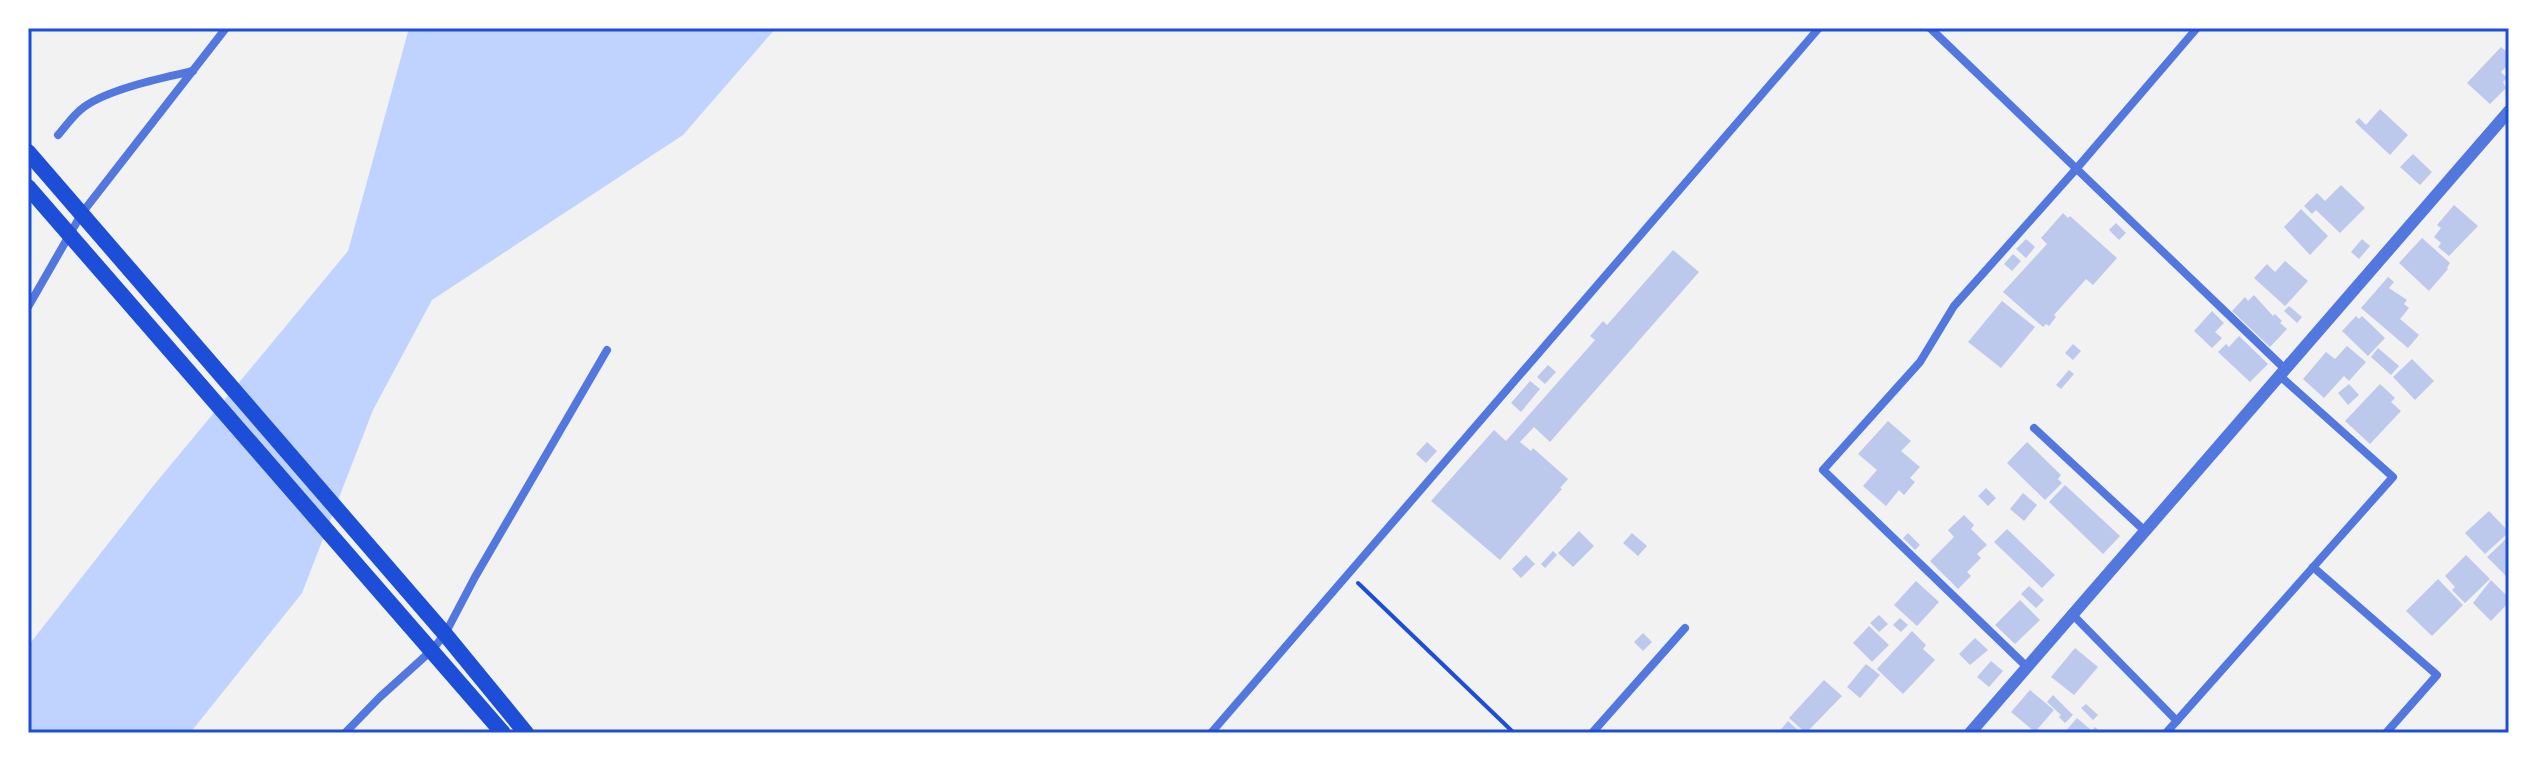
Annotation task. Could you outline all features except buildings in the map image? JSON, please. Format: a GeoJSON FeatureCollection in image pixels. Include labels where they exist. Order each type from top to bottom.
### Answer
{"type":"FeatureCollection","features":[{"type":"Feature","properties":{"kind":"main road"},"geometry":{"type":"LineString","coordinates":[[28,152],[440,628],[526,733]]}},
{"type":"Feature","properties":{"kind":"main road"},"geometry":{"type":"LineString","coordinates":[[28,187],[503,733]]}},
{"type":"Feature","properties":{"kind":"street"},"geometry":{"type":"LineString","coordinates":[[28,307],[75,240],[82,213],[226,28]]}},
{"type":"Feature","properties":{"kind":"street"},"geometry":{"type":"LineString","coordinates":[[1211,733],[1819,28]]}},
{"type":"Feature","properties":{"kind":"street"},"geometry":{"type":"LineString","coordinates":[[1930,28],[2393,477],[2166,733]]}},
{"type":"Feature","properties":{"kind":"street"},"geometry":{"type":"LineString","coordinates":[[2027,667],[1823,470],[1920,362],[1954,306],[2197,28]]}},
{"type":"Feature","properties":{"kind":"street"},"geometry":{"type":"LineString","coordinates":[[58,135],[84,107],[109,95],[194,71]]}},
{"type":"Feature","properties":{"kind":"street"},"geometry":{"type":"LineString","coordinates":[[1970,733],[2509,111]]}},
{"type":"Feature","properties":{"kind":"street"},"geometry":{"type":"LineString","coordinates":[[345,733],[432,650],[440,628],[475,577],[607,350]]}},
{"type":"Feature","properties":{"kind":"street"},"geometry":{"type":"LineString","coordinates":[[2034,428],[2145,531]]}},
{"type":"Feature","properties":{"kind":"street"},"geometry":{"type":"LineString","coordinates":[[2313,567],[2437,675],[2386,733]]}},
{"type":"Feature","properties":{"kind":"street"},"geometry":{"type":"LineString","coordinates":[[2072,614],[2177,721]]}},
{"type":"Feature","properties":{"kind":"street"},"geometry":{"type":"LineString","coordinates":[[1592,733],[1685,628]]}},
{"type":"Feature","properties":{"kind":"path"},"geometry":{"type":"LineString","coordinates":[[1348,573],[1514,733]]}},
{"type":"Feature","properties":{"kind":"water"},"geometry":{"type":"Polygon","coordinates":[[[409,28],[776,28],[683,135],[432,300],[373,410],[302,593],[190,733],[28,733],[28,646],[154,485],[348,251],[409,28]]]}}]}
